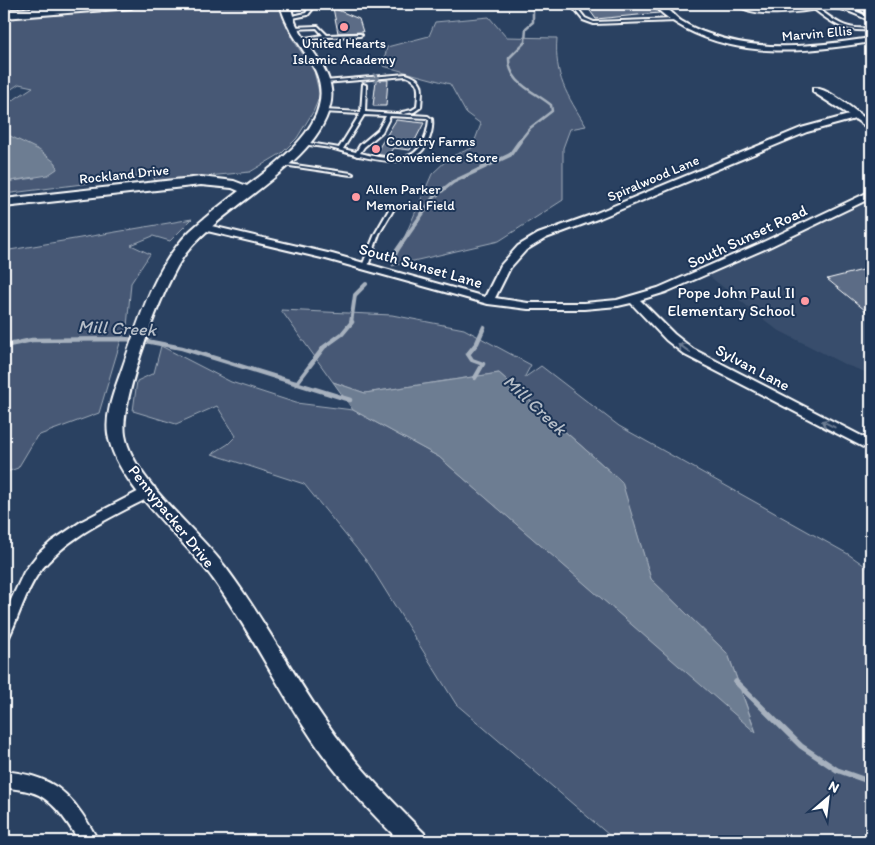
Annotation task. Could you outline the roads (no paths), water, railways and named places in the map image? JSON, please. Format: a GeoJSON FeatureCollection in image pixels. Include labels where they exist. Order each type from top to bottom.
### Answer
{"type":"FeatureCollection","features":[{"type":"Feature","properties":{"kind":"highway"},"geometry":{"type":"LineString","coordinates":[[4,9],[54,4]]}},
{"type":"Feature","properties":{"kind":"highway"},"geometry":{"type":"LineString","coordinates":[[4,9],[131,4]]}},
{"type":"Feature","properties":{"kind":"highway"},"geometry":{"type":"LineString","coordinates":[[743,4],[756,8],[777,9],[830,4]]}},
{"type":"Feature","properties":{"kind":"street","name":"Marvin Ellis"},"geometry":{"type":"LineString","coordinates":[[656,4],[686,26],[725,42],[773,50],[822,48],[871,40]]}},
{"type":"Feature","properties":{"kind":"street"},"geometry":{"type":"LineString","coordinates":[[858,5],[870,17]]}},
{"type":"Feature","properties":{"kind":"street"},"geometry":{"type":"LineString","coordinates":[[289,15],[301,40],[320,67],[326,82]]}},
{"type":"Feature","properties":{"kind":"street","name":"Pennypacker Drive"},"geometry":{"type":"LineString","coordinates":[[326,82],[326,99],[318,125],[304,143],[203,227],[178,254],[162,282],[139,337],[116,417],[116,435],[132,469],[205,554],[235,596],[317,728],[360,784],[416,841]]}},
{"type":"Feature","properties":{"kind":"street"},"geometry":{"type":"LineString","coordinates":[[816,90],[871,127]]}},
{"type":"Feature","properties":{"kind":"street","name":"Spiralwood Lane"},"geometry":{"type":"LineString","coordinates":[[488,301],[505,267],[522,248],[542,236],[598,216],[804,130],[856,116]]}},
{"type":"Feature","properties":{"kind":"street","name":"Rockland Drive"},"geometry":{"type":"LineString","coordinates":[[4,203],[201,181],[234,185],[247,190]]}},
{"type":"Feature","properties":{"kind":"street","name":"South Sunset Road"},"geometry":{"type":"LineString","coordinates":[[633,299],[690,279],[871,194]]}},
{"type":"Feature","properties":{"kind":"street","name":"South Sunset Lane"},"geometry":{"type":"LineString","coordinates":[[203,227],[366,266],[449,292],[488,301],[528,306],[566,307],[601,305],[633,299]]}},
{"type":"Feature","properties":{"kind":"street","name":"Sylvan Lane"},"geometry":{"type":"LineString","coordinates":[[633,299],[661,328],[689,352],[871,446]]}},
{"type":"Feature","properties":{"kind":"street"},"geometry":{"type":"LineString","coordinates":[[4,632],[32,571],[47,552],[80,530],[149,491]]}},
{"type":"Feature","properties":{"kind":"street"},"geometry":{"type":"LineString","coordinates":[[4,779],[38,786],[58,798],[72,814],[89,841]]}},
{"type":"Feature","properties":{"kind":"lane"},"geometry":{"type":"LineString","coordinates":[[289,15],[309,4]]}},
{"type":"Feature","properties":{"kind":"lane"},"geometry":{"type":"LineString","coordinates":[[572,4],[584,19],[594,23],[676,20]]}},
{"type":"Feature","properties":{"kind":"lane"},"geometry":{"type":"LineString","coordinates":[[858,5],[871,5]]}},
{"type":"Feature","properties":{"kind":"lane"},"geometry":{"type":"LineString","coordinates":[[289,15],[307,14],[310,10],[303,6]]}},
{"type":"Feature","properties":{"kind":"lane"},"geometry":{"type":"LineString","coordinates":[[870,17],[856,11],[837,7],[817,10],[846,29],[855,31],[871,29]]}},
{"type":"Feature","properties":{"kind":"lane"},"geometry":{"type":"LineString","coordinates":[[289,15],[318,27],[326,36]]}},
{"type":"Feature","properties":{"kind":"lane"},"geometry":{"type":"LineString","coordinates":[[301,40],[326,36],[360,35]]}},
{"type":"Feature","properties":{"kind":"lane"},"geometry":{"type":"LineString","coordinates":[[326,82],[406,75],[416,80],[420,86],[419,107],[413,111],[389,114]]}},
{"type":"Feature","properties":{"kind":"lane"},"geometry":{"type":"LineString","coordinates":[[340,150],[363,113],[364,85]]}},
{"type":"Feature","properties":{"kind":"lane"},"geometry":{"type":"LineString","coordinates":[[304,143],[357,155],[404,159],[415,155],[422,148],[430,130],[431,120],[428,117],[323,111]]}},
{"type":"Feature","properties":{"kind":"lane"},"geometry":{"type":"LineString","coordinates":[[357,155],[362,146],[380,131],[389,114]]}},
{"type":"Feature","properties":{"kind":"lane"},"geometry":{"type":"LineString","coordinates":[[281,164],[351,174]]}},
{"type":"Feature","properties":{"kind":"lane"},"geometry":{"type":"LineString","coordinates":[[366,266],[377,234],[393,207]]}},
{"type":"Feature","properties":{"kind":"water"},"geometry":{"type":"Polygon","coordinates":[[[4,133],[39,150],[56,163],[57,169],[48,175],[4,182],[4,133]]]}},
{"type":"Feature","properties":{"kind":"water"},"geometry":{"type":"Polygon","coordinates":[[[499,373],[622,482],[651,579],[728,654],[756,733],[439,457],[353,410],[333,382],[365,393],[499,373]]]}},
{"type":"Feature","properties":{"kind":"waterway"},"geometry":{"type":"LineString","coordinates":[[519,142],[530,128],[552,111],[551,105],[517,80],[510,67],[509,58],[525,42],[526,28],[533,22],[533,9]]}},
{"type":"Feature","properties":{"kind":"waterway"},"geometry":{"type":"LineString","coordinates":[[393,256],[434,197],[453,182],[510,155],[520,141]]}},
{"type":"Feature","properties":{"kind":"waterway"},"geometry":{"type":"LineString","coordinates":[[351,323],[355,295],[366,284]]}},
{"type":"Feature","properties":{"kind":"waterway"},"geometry":{"type":"LineString","coordinates":[[296,383],[324,347],[342,334],[352,322]]}},
{"type":"Feature","properties":{"kind":"waterway"},"geometry":{"type":"LineString","coordinates":[[475,378],[483,364],[472,360],[468,354],[477,343],[484,327]]}},
{"type":"Feature","properties":{"kind":"waterway","name":"Mill Creek"},"geometry":{"type":"LineString","coordinates":[[4,346],[32,340],[125,339],[146,341],[182,348],[296,383]]}},
{"type":"Feature","properties":{"kind":"waterway","name":"Mill Creek"},"geometry":{"type":"LineString","coordinates":[[296,383],[350,400]]}},
{"type":"Feature","properties":{"kind":"waterway","name":"Mill Creek"},"geometry":{"type":"LineString","coordinates":[[736,682],[801,746],[837,770],[871,782]]}},
{"type":"Feature","properties":{"kind":"place","name":"United Hearts Islamic Academy"},"geometry":{"type":"Point","coordinates":[344,27]}},
{"type":"Feature","properties":{"kind":"place","name":"Country Farms Convenience Store"},"geometry":{"type":"Point","coordinates":[376,149]}},
{"type":"Feature","properties":{"kind":"place","name":"Allen Parker Memorial Field"},"geometry":{"type":"Point","coordinates":[356,197]}},
{"type":"Feature","properties":{"kind":"place","name":"Pope John Paul II Elementary School"},"geometry":{"type":"Point","coordinates":[805,301]}}]}
